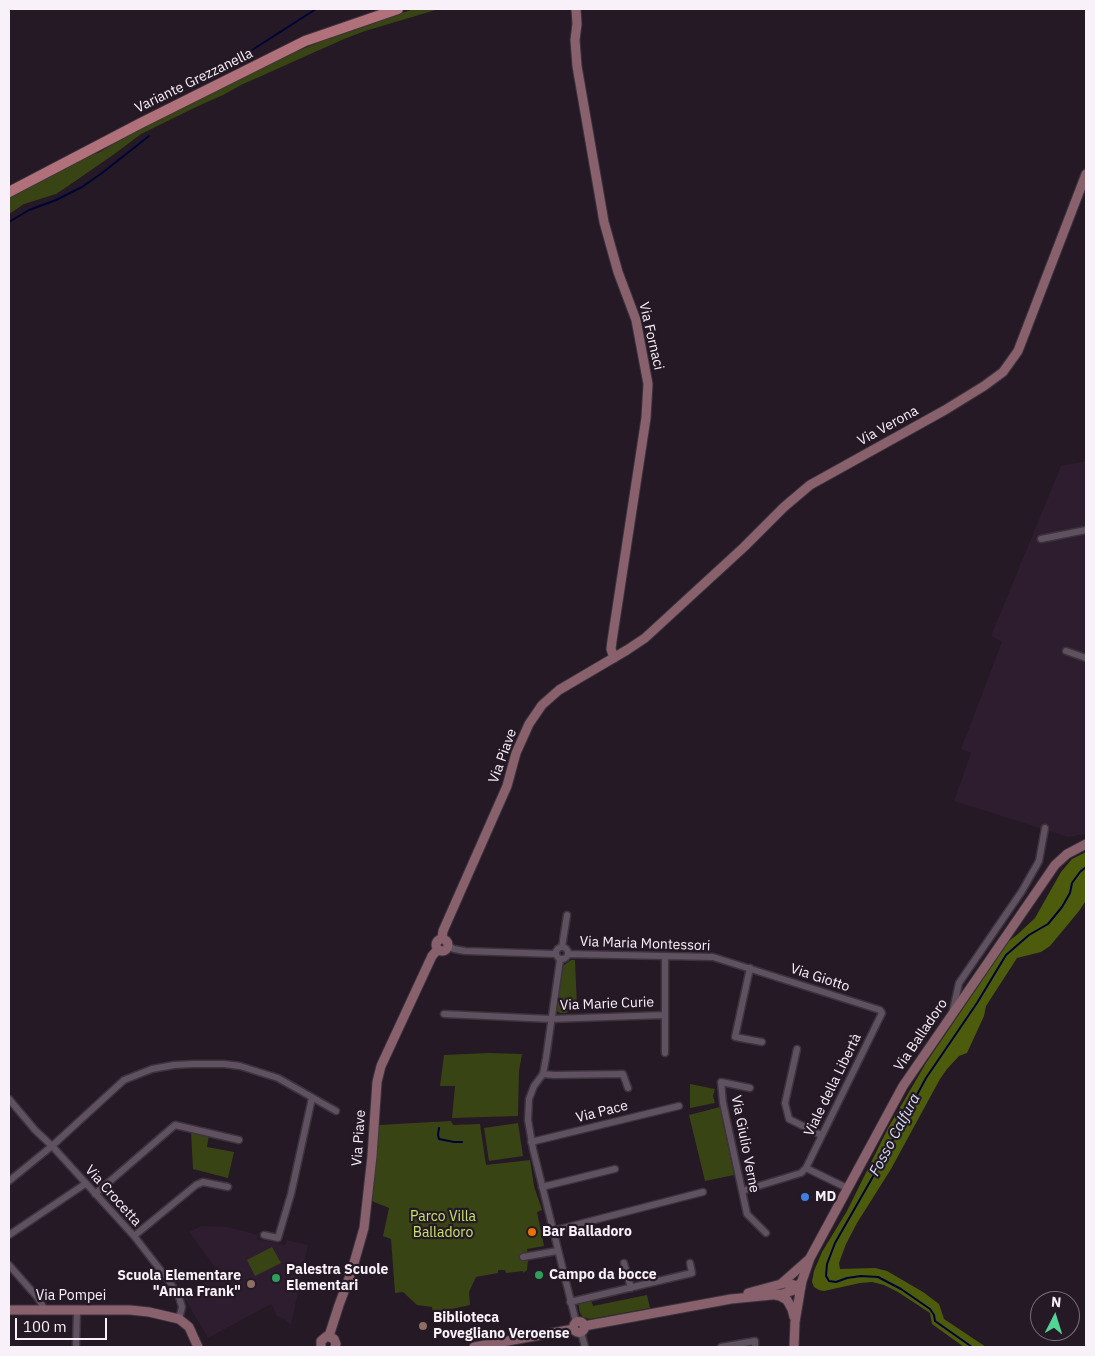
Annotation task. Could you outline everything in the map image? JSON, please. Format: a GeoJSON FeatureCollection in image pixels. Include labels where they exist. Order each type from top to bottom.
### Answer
{"type":"FeatureCollection","features":[{"type":"Feature","properties":{"kind":"main road","name":"Variante Grezzanella"},"geometry":{"type":"LineString","coordinates":[[9,192],[305,41],[398,9]]}},
{"type":"Feature","properties":{"kind":"street"},"geometry":{"type":"LineString","coordinates":[[576,9],[577,24]]}},
{"type":"Feature","properties":{"kind":"street"},"geometry":{"type":"LineString","coordinates":[[577,24],[581,9]]}},
{"type":"Feature","properties":{"kind":"street","name":"Via Fornaci"},"geometry":{"type":"LineString","coordinates":[[577,24],[575,40],[577,66],[604,222],[618,272],[636,320],[648,384],[646,418],[611,649],[614,658]]}},
{"type":"Feature","properties":{"kind":"street","name":"Via Verona"},"geometry":{"type":"LineString","coordinates":[[627,650],[645,638],[744,547],[784,507],[810,485],[945,410],[1003,372],[1018,351],[1086,174]]}},
{"type":"Feature","properties":{"kind":"street"},"geometry":{"type":"LineString","coordinates":[[1040,539],[1086,530]]}},
{"type":"Feature","properties":{"kind":"street","name":"Via Piave"},"geometry":{"type":"LineString","coordinates":[[329,1336],[352,1270],[364,1228],[379,1074],[432,956],[438,949],[436,947],[437,941],[445,942],[443,931],[507,786],[516,753],[529,724],[542,705],[559,690],[627,650]]}},
{"type":"Feature","properties":{"kind":"street"},"geometry":{"type":"LineString","coordinates":[[1066,651],[1086,658]]}},
{"type":"Feature","properties":{"kind":"street"},"geometry":{"type":"LineString","coordinates":[[952,1014],[959,983],[1022,891],[1039,861],[1045,828]]}},
{"type":"Feature","properties":{"kind":"street","name":"Via Balladoro"},"geometry":{"type":"LineString","coordinates":[[474,1347],[731,1299],[787,1293],[800,1287],[810,1258],[903,1086],[1055,865],[1083,845]]}},
{"type":"Feature","properties":{"kind":"street","name":"Via Maria Montessori"},"geometry":{"type":"LineString","coordinates":[[562,947],[567,915]]}},
{"type":"Feature","properties":{"kind":"street"},"geometry":{"type":"LineString","coordinates":[[445,942],[454,950],[555,954],[560,960],[542,1074],[534,1086],[529,1099],[528,1120],[531,1142],[552,1231],[570,1302],[584,1347]]}},
{"type":"Feature","properties":{"kind":"street","name":"Via Maria Montessori"},"geometry":{"type":"LineString","coordinates":[[555,954],[558,948],[562,947]]}},
{"type":"Feature","properties":{"kind":"street","name":"Via Maria Montessori"},"geometry":{"type":"LineString","coordinates":[[562,947],[566,948],[568,954]]}},
{"type":"Feature","properties":{"kind":"street","name":"Via Maria Montessori"},"geometry":{"type":"LineString","coordinates":[[568,954],[713,957],[750,968]]}},
{"type":"Feature","properties":{"kind":"street","name":"Via Maria Montessori"},"geometry":{"type":"LineString","coordinates":[[560,960],[565,959],[568,954]]}},
{"type":"Feature","properties":{"kind":"street"},"geometry":{"type":"LineString","coordinates":[[665,956],[665,1053]]}},
{"type":"Feature","properties":{"kind":"street"},"geometry":{"type":"LineString","coordinates":[[750,968],[735,1037],[762,1042]]}},
{"type":"Feature","properties":{"kind":"street","name":"Via Giotto"},"geometry":{"type":"LineString","coordinates":[[750,968],[880,1010],[882,1013]]}},
{"type":"Feature","properties":{"kind":"street","name":"Viale della Libertà"},"geometry":{"type":"LineString","coordinates":[[806,1168],[882,1013]]}},
{"type":"Feature","properties":{"kind":"street","name":"Via Marie Curie"},"geometry":{"type":"LineString","coordinates":[[444,1014],[551,1019],[664,1015]]}},
{"type":"Feature","properties":{"kind":"street"},"geometry":{"type":"LineString","coordinates":[[797,1050],[785,1103],[789,1119],[821,1135]]}},
{"type":"Feature","properties":{"kind":"street"},"geometry":{"type":"LineString","coordinates":[[9,1181],[52,1146],[124,1080],[152,1069],[192,1064],[240,1066],[278,1078],[336,1111]]}},
{"type":"Feature","properties":{"kind":"street"},"geometry":{"type":"LineString","coordinates":[[542,1074],[623,1074],[628,1088]]}},
{"type":"Feature","properties":{"kind":"street","name":"Via Giulio Verne"},"geometry":{"type":"LineString","coordinates":[[750,1088],[721,1082],[723,1103],[747,1214],[766,1233]]}},
{"type":"Feature","properties":{"kind":"street"},"geometry":{"type":"LineString","coordinates":[[264,1235],[278,1238],[291,1194],[312,1098]]}},
{"type":"Feature","properties":{"kind":"street","name":"Via Crocetta"},"geometry":{"type":"LineString","coordinates":[[9,1099],[35,1130],[52,1146],[134,1236],[179,1297],[182,1308],[179,1319]]}},
{"type":"Feature","properties":{"kind":"street","name":"Via Pace"},"geometry":{"type":"LineString","coordinates":[[531,1142],[679,1106]]}},
{"type":"Feature","properties":{"kind":"street"},"geometry":{"type":"LineString","coordinates":[[95,1194],[176,1125],[239,1140]]}},
{"type":"Feature","properties":{"kind":"street"},"geometry":{"type":"LineString","coordinates":[[742,1191],[801,1173],[806,1168],[847,1188]]}},
{"type":"Feature","properties":{"kind":"street"},"geometry":{"type":"LineString","coordinates":[[542,1187],[615,1169]]}},
{"type":"Feature","properties":{"kind":"street"},"geometry":{"type":"LineString","coordinates":[[134,1236],[196,1185],[202,1182],[228,1187]]}},
{"type":"Feature","properties":{"kind":"street"},"geometry":{"type":"LineString","coordinates":[[9,1235],[85,1184]]}},
{"type":"Feature","properties":{"kind":"street"},"geometry":{"type":"LineString","coordinates":[[552,1231],[703,1192]]}},
{"type":"Feature","properties":{"kind":"street"},"geometry":{"type":"LineString","coordinates":[[523,1257],[557,1250]]}},
{"type":"Feature","properties":{"kind":"street","name":"Via Balladoro"},"geometry":{"type":"LineString","coordinates":[[731,1299],[782,1283],[810,1258]]}},
{"type":"Feature","properties":{"kind":"street"},"geometry":{"type":"LineString","coordinates":[[624,1263],[630,1288]]}},
{"type":"Feature","properties":{"kind":"street"},"geometry":{"type":"LineString","coordinates":[[570,1302],[692,1273],[690,1263]]}},
{"type":"Feature","properties":{"kind":"street"},"geometry":{"type":"LineString","coordinates":[[9,1265],[38,1298],[45,1310]]}},
{"type":"Feature","properties":{"kind":"street"},"geometry":{"type":"LineString","coordinates":[[782,1283],[800,1287],[794,1347]]}},
{"type":"Feature","properties":{"kind":"street"},"geometry":{"type":"LineString","coordinates":[[775,1295],[783,1297],[791,1306],[795,1322]]}},
{"type":"Feature","properties":{"kind":"street","name":"Via Pompei"},"geometry":{"type":"LineString","coordinates":[[9,1310],[130,1310],[179,1319]]}},
{"type":"Feature","properties":{"kind":"street"},"geometry":{"type":"LineString","coordinates":[[76,1347],[77,1311]]}},
{"type":"Feature","properties":{"kind":"street"},"geometry":{"type":"LineString","coordinates":[[179,1319],[188,1328],[198,1347]]}},
{"type":"Feature","properties":{"kind":"street"},"geometry":{"type":"LineString","coordinates":[[320,1347],[322,1339],[329,1336],[334,1339],[337,1347]]}},
{"type":"Feature","properties":{"kind":"street"},"geometry":{"type":"LineString","coordinates":[[721,1347],[755,1344]]}},
{"type":"Feature","properties":{"kind":"shaded area"},"geometry":{"type":"Polygon","coordinates":[[[1086,461],[1086,834],[1068,837],[954,801],[971,753],[961,749],[1002,642],[991,636],[1061,466],[1086,461]]]}},
{"type":"Feature","properties":{"kind":"shaded area","name":"Scuola Elementare \"Anna Frank\""},"geometry":{"type":"Polygon","coordinates":[[[201,1226],[228,1227],[258,1235],[257,1239],[285,1245],[287,1240],[308,1245],[291,1325],[286,1320],[277,1316],[271,1304],[208,1338],[182,1294],[220,1274],[189,1232],[201,1226]]]}},
{"type":"Feature","properties":{"kind":"green space"},"geometry":{"type":"Polygon","coordinates":[[[414,9],[439,9],[344,39],[241,85],[141,134],[56,194],[24,204],[9,214],[9,196],[70,163],[100,152],[136,130],[274,61],[338,34],[414,9]]]}},
{"type":"Feature","properties":{"kind":"green space"},"geometry":{"type":"Polygon","coordinates":[[[1086,852],[1085,902],[1050,946],[1041,952],[1017,958],[986,1006],[984,1016],[967,1053],[959,1056],[940,1079],[891,1169],[857,1223],[839,1263],[840,1269],[875,1268],[887,1271],[923,1292],[939,1304],[944,1319],[986,1347],[964,1347],[932,1324],[930,1313],[884,1285],[872,1282],[860,1283],[824,1291],[814,1287],[812,1282],[814,1271],[822,1252],[847,1211],[888,1128],[926,1063],[1009,941],[1035,918],[1061,872],[1072,859],[1086,852]]]}},
{"type":"Feature","properties":{"kind":"green space"},"geometry":{"type":"Polygon","coordinates":[[[571,960],[575,960],[577,1008],[568,1009],[567,1013],[560,1013],[555,1007],[561,971],[564,965],[571,960]]]}},
{"type":"Feature","properties":{"kind":"green space"},"geometry":{"type":"Polygon","coordinates":[[[522,1054],[519,1071],[518,1116],[452,1118],[455,1086],[440,1086],[444,1055],[522,1054]]]}},
{"type":"Feature","properties":{"kind":"green space"},"geometry":{"type":"Polygon","coordinates":[[[690,1084],[715,1089],[713,1096],[715,1103],[690,1108],[690,1084]]]}},
{"type":"Feature","properties":{"kind":"green space"},"geometry":{"type":"Polygon","coordinates":[[[720,1107],[734,1175],[705,1181],[689,1115],[720,1107]]]}},
{"type":"Feature","properties":{"kind":"green space","name":"Parco Villa Balladoro"},"geometry":{"type":"Polygon","coordinates":[[[451,1121],[453,1125],[480,1124],[486,1165],[530,1160],[534,1186],[542,1210],[537,1212],[544,1246],[527,1249],[527,1270],[523,1273],[523,1271],[506,1273],[505,1270],[498,1270],[498,1273],[476,1277],[469,1292],[470,1305],[433,1313],[432,1307],[417,1305],[403,1292],[395,1293],[391,1239],[383,1236],[389,1208],[372,1201],[379,1125],[451,1121]]]}},
{"type":"Feature","properties":{"kind":"green space"},"geometry":{"type":"Polygon","coordinates":[[[518,1123],[523,1156],[489,1161],[484,1128],[518,1123]]]}},
{"type":"Feature","properties":{"kind":"green space"},"geometry":{"type":"Polygon","coordinates":[[[191,1131],[209,1135],[207,1147],[234,1152],[228,1178],[193,1169],[191,1131]]]}},
{"type":"Feature","properties":{"kind":"green space"},"geometry":{"type":"Polygon","coordinates":[[[272,1247],[281,1263],[255,1276],[247,1260],[272,1247]]]}},
{"type":"Feature","properties":{"kind":"green space"},"geometry":{"type":"Polygon","coordinates":[[[647,1295],[650,1308],[590,1319],[583,1317],[580,1313],[578,1303],[591,1300],[593,1306],[647,1295]]]}},
{"type":"Feature","properties":{"kind":"waterway"},"geometry":{"type":"LineString","coordinates":[[248,61],[246,57],[249,52],[316,9]]}},
{"type":"Feature","properties":{"kind":"waterway"},"geometry":{"type":"LineString","coordinates":[[9,222],[29,210],[56,200],[82,187],[149,136]]}},
{"type":"Feature","properties":{"kind":"waterway","name":"Fosso Calfura"},"geometry":{"type":"LineString","coordinates":[[972,1347],[935,1321],[930,1309],[901,1289],[878,1277],[861,1276],[836,1282],[829,1281],[826,1276],[827,1264],[835,1243],[926,1078],[977,1003],[1006,955],[1029,935],[1048,924],[1062,907],[1070,893],[1072,883],[1086,867]]}},
{"type":"Feature","properties":{"kind":"waterway"},"geometry":{"type":"LineString","coordinates":[[439,1128],[439,1139],[462,1142]]}},
{"type":"Feature","properties":{"kind":"place","name":"MD"},"geometry":{"type":"Point","coordinates":[805,1197]}},
{"type":"Feature","properties":{"kind":"place","name":"Bar Balladoro"},"geometry":{"type":"Point","coordinates":[532,1232]}},
{"type":"Feature","properties":{"kind":"place","name":"Campo da bocce"},"geometry":{"type":"Point","coordinates":[539,1275]}},
{"type":"Feature","properties":{"kind":"place","name":"Palestra Scuole Elementari"},"geometry":{"type":"Point","coordinates":[276,1278]}},
{"type":"Feature","properties":{"kind":"place","name":"Scuola Elementare \"Anna Frank\""},"geometry":{"type":"Point","coordinates":[251,1284]}},
{"type":"Feature","properties":{"kind":"place","name":"Biblioteca Povegliano Veroense"},"geometry":{"type":"Point","coordinates":[423,1326]}}]}
